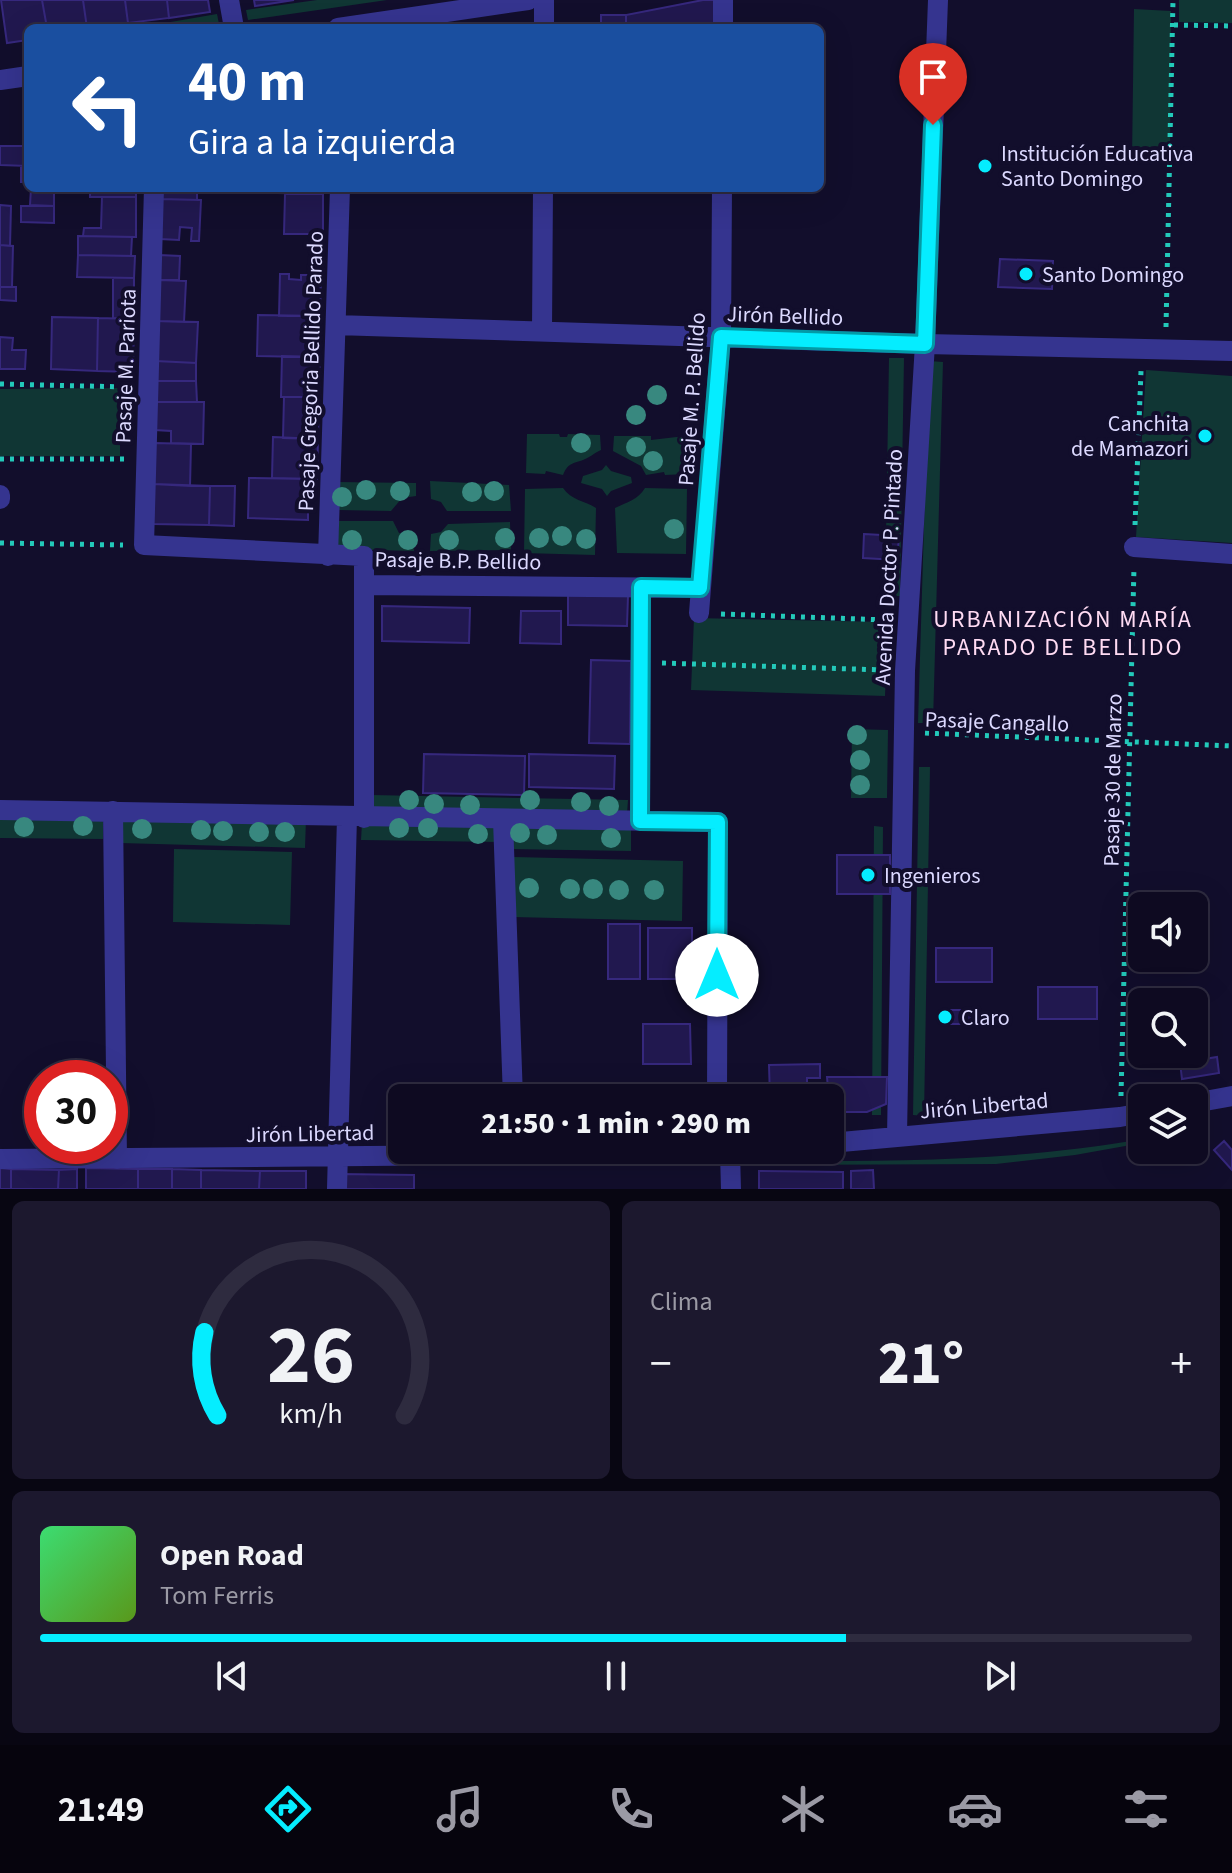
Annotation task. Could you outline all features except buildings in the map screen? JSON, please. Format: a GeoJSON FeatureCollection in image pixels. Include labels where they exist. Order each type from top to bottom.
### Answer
{"type":"FeatureCollection","features":[{"type":"Feature","properties":{"kind":"street"},"geometry":{"type":"LineString","coordinates":[[229,0],[233,24]]}},
{"type":"Feature","properties":{"kind":"street"},"geometry":{"type":"LineString","coordinates":[[369,24],[528,0]]}},
{"type":"Feature","properties":{"kind":"street"},"geometry":{"type":"LineString","coordinates":[[544,0],[544,24]]}},
{"type":"Feature","properties":{"kind":"street"},"geometry":{"type":"LineString","coordinates":[[723,0],[723,24]]}},
{"type":"Feature","properties":{"kind":"street","name":"Avenida Doctor P. Pintado"},"geometry":{"type":"LineString","coordinates":[[897,1137],[905,671],[925,344],[938,0]]}},
{"type":"Feature","properties":{"kind":"street"},"geometry":{"type":"LineString","coordinates":[[0,80],[24,77]]}},
{"type":"Feature","properties":{"kind":"street","name":"Pasaje M. Pariota"},"geometry":{"type":"LineString","coordinates":[[144,545],[154,192]]}},
{"type":"Feature","properties":{"kind":"street","name":"Pasaje Gregoria Bellido Parado"},"geometry":{"type":"LineString","coordinates":[[328,556],[340,192]]}},
{"type":"Feature","properties":{"kind":"street"},"geometry":{"type":"LineString","coordinates":[[542,331],[543,192]]}},
{"type":"Feature","properties":{"kind":"street","name":"Pasaje M. P. Bellido"},"geometry":{"type":"LineString","coordinates":[[699,613],[721,337],[722,192]]}},
{"type":"Feature","properties":{"kind":"street","name":"Jirón Bellido"},"geometry":{"type":"LineString","coordinates":[[336,325],[1232,351]]}},
{"type":"Feature","properties":{"kind":"street","name":"Pasaje B.P. Bellido"},"geometry":{"type":"LineString","coordinates":[[144,545],[364,556],[364,585],[700,588]]}},
{"type":"Feature","properties":{"kind":"street"},"geometry":{"type":"LineString","coordinates":[[1134,547],[1232,554]]}},
{"type":"Feature","properties":{"kind":"street"},"geometry":{"type":"LineString","coordinates":[[337,1189],[364,585]]}},
{"type":"Feature","properties":{"kind":"street"},"geometry":{"type":"LineString","coordinates":[[640,821],[641,587]]}},
{"type":"Feature","properties":{"kind":"street"},"geometry":{"type":"LineString","coordinates":[[0,810],[718,822],[717,1084]]}},
{"type":"Feature","properties":{"kind":"street"},"geometry":{"type":"LineString","coordinates":[[113,811],[116,1060]]}},
{"type":"Feature","properties":{"kind":"street"},"geometry":{"type":"LineString","coordinates":[[503,820],[512,1084]]}},
{"type":"Feature","properties":{"kind":"street"},"geometry":{"type":"LineString","coordinates":[[1208,1100],[1232,1096]]}},
{"type":"Feature","properties":{"kind":"street","name":"Jirón Libertad"},"geometry":{"type":"LineString","coordinates":[[844,1142],[1128,1116]]}},
{"type":"Feature","properties":{"kind":"street","name":"Jirón Libertad"},"geometry":{"type":"LineString","coordinates":[[128,1159],[388,1155]]}},
{"type":"Feature","properties":{"kind":"street","name":"Jirón Libertad"},"geometry":{"type":"LineString","coordinates":[[0,1159],[24,1159]]}},
{"type":"Feature","properties":{"kind":"street"},"geometry":{"type":"LineString","coordinates":[[724,1164],[731,1189]]}},
{"type":"Feature","properties":{"kind":"path"},"geometry":{"type":"LineString","coordinates":[[1165,348],[1173,0]]}},
{"type":"Feature","properties":{"kind":"path"},"geometry":{"type":"LineString","coordinates":[[1174,25],[1232,26]]}},
{"type":"Feature","properties":{"kind":"path","name":"Pasaje 30 de Marzo"},"geometry":{"type":"LineString","coordinates":[[1120,1117],[1142,347]]}},
{"type":"Feature","properties":{"kind":"path"},"geometry":{"type":"LineString","coordinates":[[0,384],[149,388]]}},
{"type":"Feature","properties":{"kind":"path"},"geometry":{"type":"LineString","coordinates":[[0,459],[147,460]]}},
{"type":"Feature","properties":{"kind":"path"},"geometry":{"type":"LineString","coordinates":[[0,543],[144,545]]}},
{"type":"Feature","properties":{"kind":"path"},"geometry":{"type":"LineString","coordinates":[[699,613],[908,621]]}},
{"type":"Feature","properties":{"kind":"path"},"geometry":{"type":"LineString","coordinates":[[640,662],[905,671]]}},
{"type":"Feature","properties":{"kind":"path","name":"Pasaje Cangallo"},"geometry":{"type":"LineString","coordinates":[[905,733],[1232,746]]}},
{"type":"Feature","properties":{"kind":"green space"},"geometry":{"type":"Polygon","coordinates":[[[317,0],[387,0],[248,20],[246,10],[317,0]]]}},
{"type":"Feature","properties":{"kind":"green space"},"geometry":{"type":"Polygon","coordinates":[[[1179,0],[1232,0],[1232,23],[1179,22],[1179,0]]]}},
{"type":"Feature","properties":{"kind":"green space"},"geometry":{"type":"Polygon","coordinates":[[[1134,9],[1171,11],[1170,160],[1132,159],[1134,9]]]}},
{"type":"Feature","properties":{"kind":"green space"},"geometry":{"type":"Polygon","coordinates":[[[217,14],[219,24],[159,24],[217,14]]]}},
{"type":"Feature","properties":{"kind":"green space"},"geometry":{"type":"Polygon","coordinates":[[[889,358],[904,358],[900,596],[885,596],[889,358]]]}},
{"type":"Feature","properties":{"kind":"green space"},"geometry":{"type":"Polygon","coordinates":[[[929,361],[943,362],[933,723],[918,723],[929,361]]]}},
{"type":"Feature","properties":{"kind":"green space"},"geometry":{"type":"Polygon","coordinates":[[[1146,370],[1232,376],[1232,543],[1136,537],[1146,370]]]}},
{"type":"Feature","properties":{"kind":"green space"},"geometry":{"type":"Polygon","coordinates":[[[120,388],[120,456],[0,456],[0,389],[120,388]]]}},
{"type":"Feature","properties":{"kind":"green space"},"geometry":{"type":"Polygon","coordinates":[[[527,434],[559,434],[560,437],[567,437],[568,434],[600,435],[601,450],[571,464],[563,475],[546,471],[545,474],[526,473],[527,434]]]}},
{"type":"Feature","properties":{"kind":"green space"},"geometry":{"type":"Polygon","coordinates":[[[614,436],[651,436],[651,440],[685,436],[686,474],[665,475],[664,472],[646,475],[641,466],[613,451],[614,436]]]}},
{"type":"Feature","properties":{"kind":"green space"},"geometry":{"type":"Polygon","coordinates":[[[606,465],[611,471],[631,477],[632,483],[611,491],[607,496],[602,489],[581,483],[583,476],[602,470],[606,465]]]}},
{"type":"Feature","properties":{"kind":"green space"},"geometry":{"type":"Polygon","coordinates":[[[430,481],[509,485],[511,511],[447,511],[441,502],[431,499],[430,481]]]}},
{"type":"Feature","properties":{"kind":"green space"},"geometry":{"type":"Polygon","coordinates":[[[336,482],[416,483],[416,496],[402,498],[391,511],[338,510],[336,482]]]}},
{"type":"Feature","properties":{"kind":"green space"},"geometry":{"type":"Polygon","coordinates":[[[563,488],[574,498],[596,508],[595,555],[524,553],[525,489],[563,488]]]}},
{"type":"Feature","properties":{"kind":"green space"},"geometry":{"type":"Polygon","coordinates":[[[645,488],[687,489],[686,554],[617,553],[615,508],[636,498],[645,488]]]}},
{"type":"Feature","properties":{"kind":"green space"},"geometry":{"type":"Polygon","coordinates":[[[339,521],[393,521],[399,533],[413,537],[414,551],[337,549],[339,521]]]}},
{"type":"Feature","properties":{"kind":"green space"},"geometry":{"type":"Polygon","coordinates":[[[510,522],[511,550],[430,551],[431,534],[441,532],[448,524],[510,522]]]}},
{"type":"Feature","properties":{"kind":"green space"},"geometry":{"type":"Polygon","coordinates":[[[694,618],[888,622],[885,696],[691,690],[694,618]]]}},
{"type":"Feature","properties":{"kind":"green space"},"geometry":{"type":"Polygon","coordinates":[[[852,729],[888,730],[887,798],[851,798],[852,729]]]}},
{"type":"Feature","properties":{"kind":"green space"},"geometry":{"type":"Polygon","coordinates":[[[919,767],[930,767],[924,1116],[913,1115],[919,767]]]}},
{"type":"Feature","properties":{"kind":"green space"},"geometry":{"type":"Polygon","coordinates":[[[371,795],[628,800],[627,814],[370,809],[371,795]]]}},
{"type":"Feature","properties":{"kind":"green space"},"geometry":{"type":"Polygon","coordinates":[[[120,814],[306,819],[305,848],[120,843],[120,814]]]}},
{"type":"Feature","properties":{"kind":"green space"},"geometry":{"type":"Polygon","coordinates":[[[0,817],[103,819],[103,839],[0,838],[0,817]]]}},
{"type":"Feature","properties":{"kind":"green space"},"geometry":{"type":"Polygon","coordinates":[[[362,823],[498,825],[498,842],[361,840],[362,823]]]}},
{"type":"Feature","properties":{"kind":"green space"},"geometry":{"type":"Polygon","coordinates":[[[510,824],[631,827],[631,851],[509,849],[510,824]]]}},
{"type":"Feature","properties":{"kind":"green space"},"geometry":{"type":"Polygon","coordinates":[[[874,826],[883,827],[881,1115],[872,1115],[874,826]]]}},
{"type":"Feature","properties":{"kind":"green space"},"geometry":{"type":"Polygon","coordinates":[[[174,849],[292,852],[290,925],[173,922],[174,849]]]}},
{"type":"Feature","properties":{"kind":"green space"},"geometry":{"type":"Polygon","coordinates":[[[514,857],[683,861],[682,921],[513,917],[514,857]]]}},
{"type":"Feature","properties":{"kind":"green space"},"geometry":{"type":"Polygon","coordinates":[[[1128,1141],[1128,1146],[1075,1155],[996,1164],[760,1165],[760,1164],[844,1164],[844,1160],[999,1156],[1128,1141]]]}},
{"type":"Feature","properties":{"kind":"place","name":"Institución Educativa Santo Domingo"},"geometry":{"type":"Point","coordinates":[985,166]}},
{"type":"Feature","properties":{"kind":"place","name":"Santo Domingo"},"geometry":{"type":"Point","coordinates":[1026,274]}},
{"type":"Feature","properties":{"kind":"place","name":"Canchita de Mamazori"},"geometry":{"type":"Point","coordinates":[1205,436]}},
{"type":"Feature","properties":{"kind":"place","name":"Ingenieros"},"geometry":{"type":"Point","coordinates":[868,875]}},
{"type":"Feature","properties":{"kind":"place","name":"Claro"},"geometry":{"type":"Point","coordinates":[945,1017]}},
{"type":"Feature","properties":{"kind":"district","name":"URBANIZACIÓN MARÍA PARADO DE BELLIDO"},"geometry":{"type":"Point","coordinates":[1063,633]}},
{"type":"Feature","properties":{"kind":"route"},"geometry":{"type":"LineString","coordinates":[[717,975],[718,822],[640,821],[641,587],[700,588],[721,337],[925,344],[933,125]]}}]}
